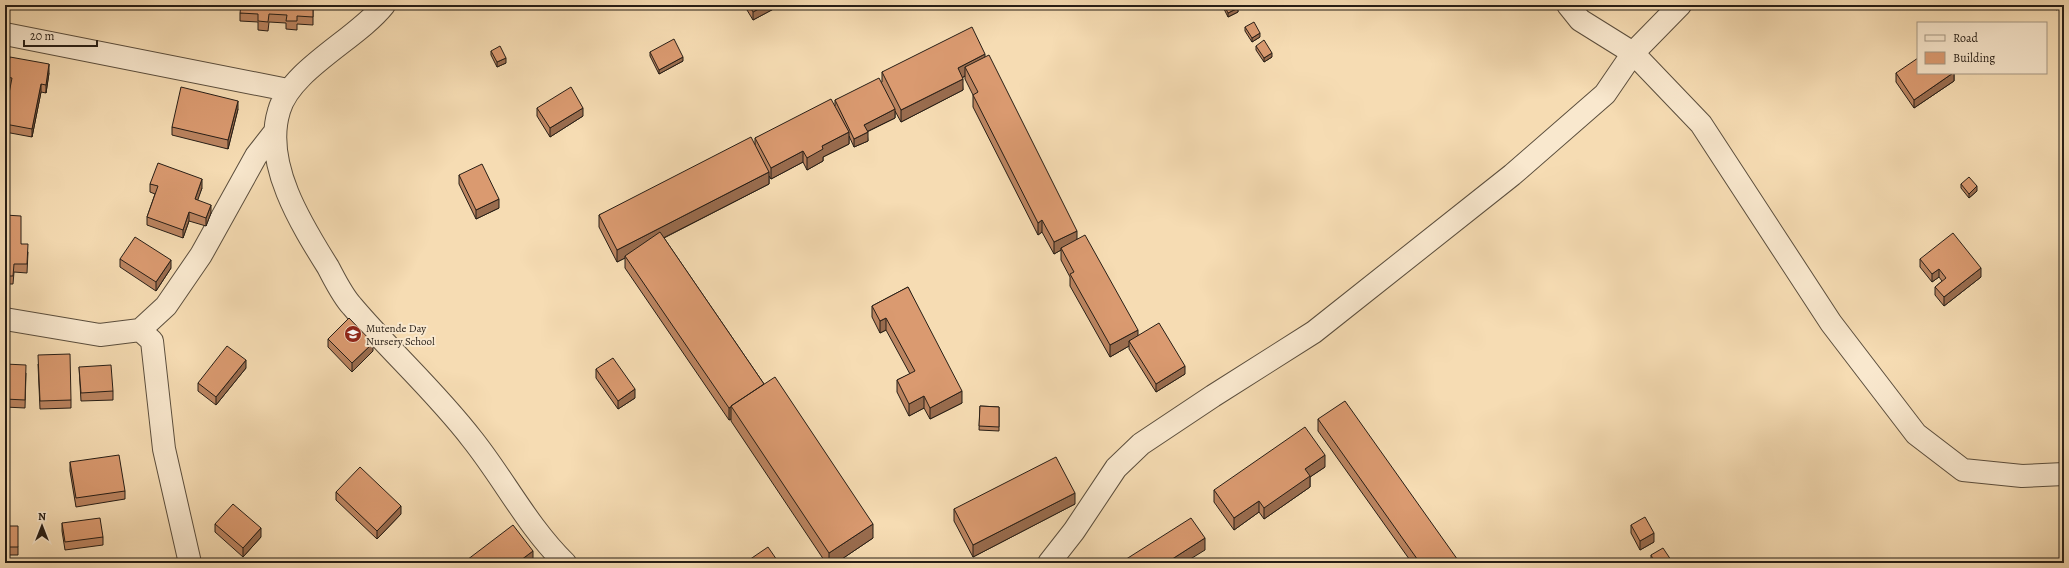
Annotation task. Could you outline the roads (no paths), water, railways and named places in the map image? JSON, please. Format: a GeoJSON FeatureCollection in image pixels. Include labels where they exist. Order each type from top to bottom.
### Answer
{"type":"FeatureCollection","features":[{"type":"Feature","properties":{"kind":"street"},"geometry":{"type":"LineString","coordinates":[[384,5],[372,20],[323,58],[288,90],[279,110],[274,133],[277,160],[288,192],[307,234],[350,304],[471,438],[508,487],[546,544],[565,563]]}},
{"type":"Feature","properties":{"kind":"street"},"geometry":{"type":"LineString","coordinates":[[1568,5],[1580,20],[1633,53],[1701,124],[1831,323],[1916,434],[1963,470],[2022,476],[2064,474]]}},
{"type":"Feature","properties":{"kind":"street"},"geometry":{"type":"LineString","coordinates":[[1049,563],[1074,532],[1116,468],[1141,444],[1314,332],[1512,175],[1605,94],[1633,53],[1680,5]]}},
{"type":"Feature","properties":{"kind":"street"},"geometry":{"type":"LineString","coordinates":[[5,34],[288,90]]}},
{"type":"Feature","properties":{"kind":"street"},"geometry":{"type":"LineString","coordinates":[[5,319],[100,335],[140,330],[166,306],[201,255],[256,156],[274,133]]}},
{"type":"Feature","properties":{"kind":"street"},"geometry":{"type":"LineString","coordinates":[[140,330],[152,341],[164,448],[190,563]]}},
{"type":"Feature","properties":{"kind":"place","name":"Mutende Day Nursery School"},"geometry":{"type":"Point","coordinates":[353,334]}}]}
